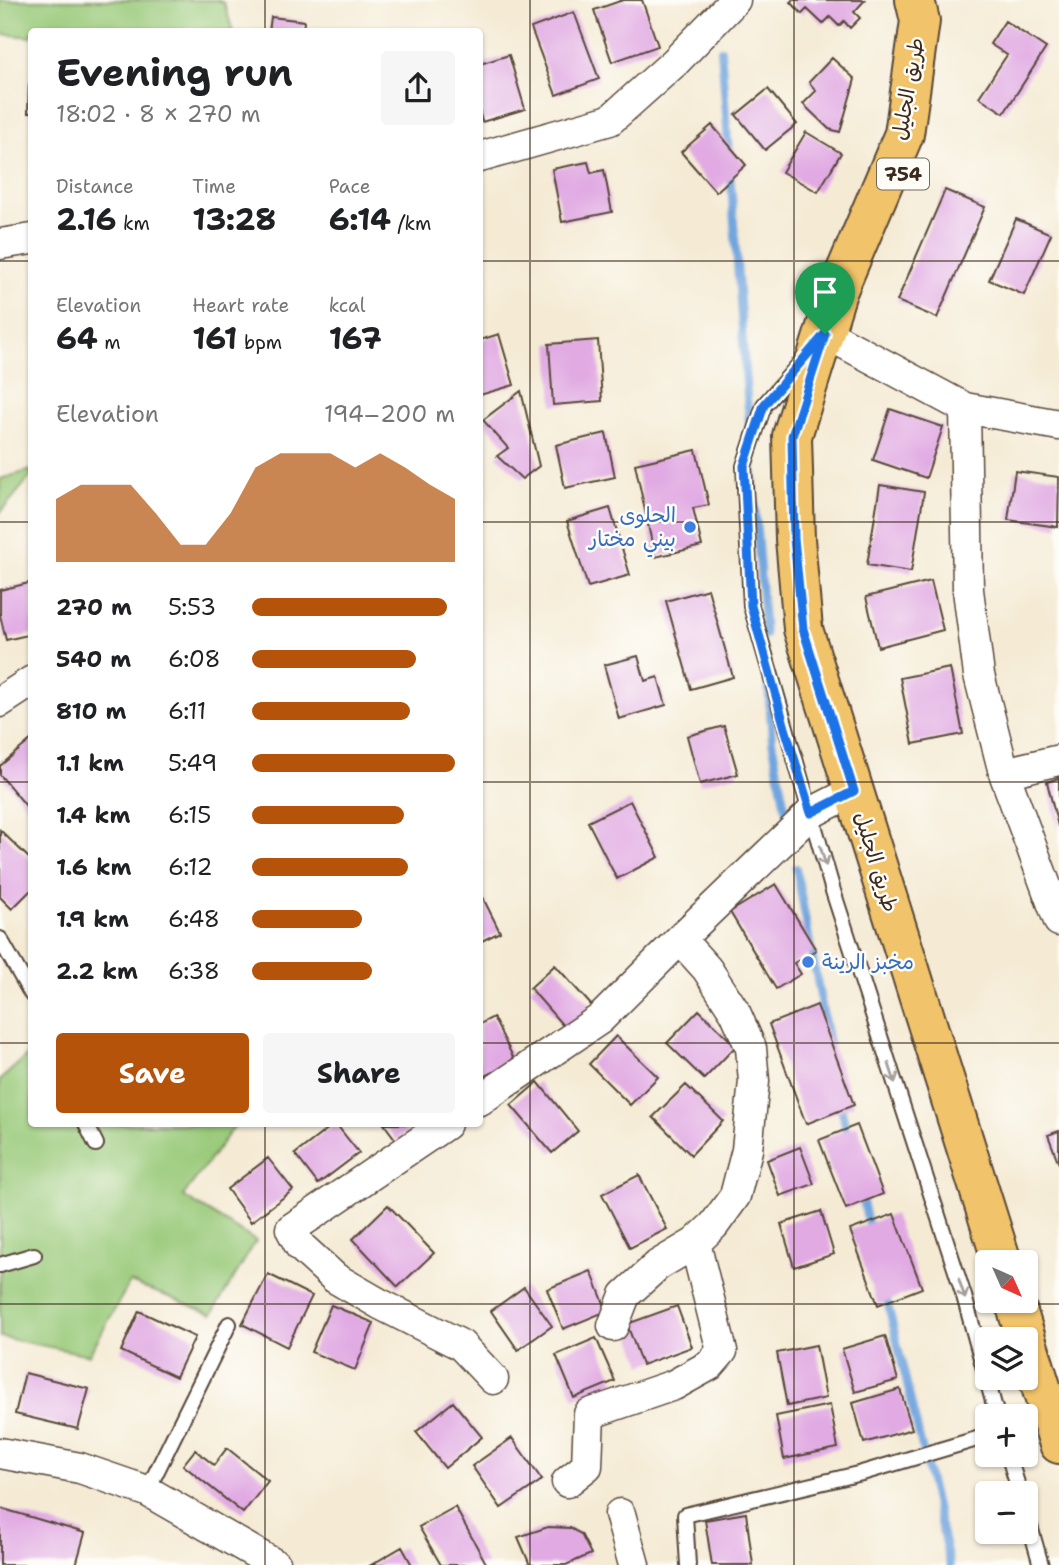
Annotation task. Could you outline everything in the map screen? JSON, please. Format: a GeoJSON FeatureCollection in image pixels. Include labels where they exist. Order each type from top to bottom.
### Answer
{"type":"FeatureCollection","features":[{"type":"Feature","properties":{"kind":"main road","name":"طريق الجليل"},"geometry":{"type":"LineString","coordinates":[[915,0],[920,21],[904,134],[837,292],[792,436],[794,539],[803,629],[998,1250]]}},
{"type":"Feature","properties":{"kind":"main road","name":"طريق الجليل"},"geometry":{"type":"LineString","coordinates":[[825,334],[856,285],[923,127],[940,14],[939,0]]}},
{"type":"Feature","properties":{"kind":"main road"},"geometry":{"type":"LineString","coordinates":[[1018,1313],[1059,1444]]}},
{"type":"Feature","properties":{"kind":"street"},"geometry":{"type":"LineString","coordinates":[[483,156],[610,120],[675,62],[735,0]]}},
{"type":"Feature","properties":{"kind":"street"},"geometry":{"type":"LineString","coordinates":[[0,244],[28,240]]}},
{"type":"Feature","properties":{"kind":"street"},"geometry":{"type":"LineString","coordinates":[[825,334],[964,408],[1059,425]]}},
{"type":"Feature","properties":{"kind":"street"},"geometry":{"type":"LineString","coordinates":[[964,408],[968,590],[979,675],[1004,773],[1059,921]]}},
{"type":"Feature","properties":{"kind":"street"},"geometry":{"type":"LineString","coordinates":[[0,702],[28,684]]}},
{"type":"Feature","properties":{"kind":"street"},"geometry":{"type":"LineString","coordinates":[[1004,773],[1059,760]]}},
{"type":"Feature","properties":{"kind":"street"},"geometry":{"type":"LineString","coordinates":[[483,1098],[600,1019],[811,813],[854,791]]}},
{"type":"Feature","properties":{"kind":"street"},"geometry":{"type":"LineString","coordinates":[[613,1326],[625,1295],[657,1265],[695,1243],[714,1225],[735,1196],[747,1150],[754,1081],[751,1048],[735,1012],[707,970],[680,939]]}},
{"type":"Feature","properties":{"kind":"street"},"geometry":{"type":"LineString","coordinates":[[442,1127],[291,1229],[300,1246],[335,1278],[461,1345],[493,1379]]}},
{"type":"Feature","properties":{"kind":"street"},"geometry":{"type":"LineString","coordinates":[[567,1482],[587,1466],[589,1415],[674,1385],[710,1365],[722,1350],[695,1243]]}},
{"type":"Feature","properties":{"kind":"street"},"geometry":{"type":"LineString","coordinates":[[0,1453],[80,1468],[147,1491],[276,1565]]}},
{"type":"Feature","properties":{"kind":"street"},"geometry":{"type":"LineString","coordinates":[[620,1514],[634,1565]]}},
{"type":"Feature","properties":{"kind":"lane"},"geometry":{"type":"LineString","coordinates":[[825,334],[764,405],[744,466],[751,606],[837,903],[964,1296],[994,1404]]}},
{"type":"Feature","properties":{"kind":"lane"},"geometry":{"type":"LineString","coordinates":[[0,939],[28,988]]}},
{"type":"Feature","properties":{"kind":"lane"},"geometry":{"type":"LineString","coordinates":[[88,1127],[96,1144]]}},
{"type":"Feature","properties":{"kind":"lane"},"geometry":{"type":"LineString","coordinates":[[0,1265],[34,1255]]}},
{"type":"Feature","properties":{"kind":"lane"},"geometry":{"type":"LineString","coordinates":[[147,1491],[229,1324]]}},
{"type":"Feature","properties":{"kind":"lane"},"geometry":{"type":"LineString","coordinates":[[688,1565],[685,1515],[862,1474],[975,1440]]}},
{"type":"Feature","properties":{"kind":"lane"},"geometry":{"type":"LineString","coordinates":[[1035,1544],[1041,1565]]}},
{"type":"Feature","properties":{"kind":"green space"},"geometry":{"type":"Polygon","coordinates":[[[0,0],[217,0],[224,3],[232,28],[28,28],[28,37],[0,34],[0,0]]]}},
{"type":"Feature","properties":{"kind":"green space"},"geometry":{"type":"Polygon","coordinates":[[[28,471],[28,480],[0,513],[0,479],[28,471]]]}},
{"type":"Feature","properties":{"kind":"green space"},"geometry":{"type":"Polygon","coordinates":[[[28,1055],[28,1127],[234,1127],[183,1196],[256,1241],[212,1314],[130,1282],[89,1355],[0,1337],[0,1080],[28,1055]]]}},
{"type":"Feature","properties":{"kind":"building"},"geometry":{"type":"Polygon","coordinates":[[[623,0],[642,0],[658,46],[612,62],[594,10],[623,0]]]}},
{"type":"Feature","properties":{"kind":"building"},"geometry":{"type":"Polygon","coordinates":[[[792,0],[865,0],[854,12],[860,18],[850,28],[844,21],[839,26],[830,17],[823,24],[807,9],[802,14],[792,0]]]}},
{"type":"Feature","properties":{"kind":"building"},"geometry":{"type":"Polygon","coordinates":[[[574,12],[599,79],[556,95],[531,28],[574,12]]]}},
{"type":"Feature","properties":{"kind":"building"},"geometry":{"type":"Polygon","coordinates":[[[271,17],[304,21],[303,28],[270,28],[271,17]]]}},
{"type":"Feature","properties":{"kind":"building"},"geometry":{"type":"Polygon","coordinates":[[[1005,21],[1046,48],[1004,113],[979,97],[1007,55],[990,44],[1005,21]]]}},
{"type":"Feature","properties":{"kind":"building"},"geometry":{"type":"Polygon","coordinates":[[[509,55],[525,109],[483,122],[483,63],[509,55]]]}},
{"type":"Feature","properties":{"kind":"building"},"geometry":{"type":"Polygon","coordinates":[[[832,58],[855,79],[840,132],[829,129],[803,104],[816,91],[809,82],[832,58]]]}},
{"type":"Feature","properties":{"kind":"building"},"geometry":{"type":"Polygon","coordinates":[[[768,89],[797,124],[765,150],[736,115],[768,89]]]}},
{"type":"Feature","properties":{"kind":"building"},"geometry":{"type":"Polygon","coordinates":[[[712,125],[746,165],[716,192],[681,152],[712,125]]]}},
{"type":"Feature","properties":{"kind":"building"},"geometry":{"type":"Polygon","coordinates":[[[806,132],[841,153],[818,192],[782,172],[806,132]]]}},
{"type":"Feature","properties":{"kind":"building"},"geometry":{"type":"Polygon","coordinates":[[[588,162],[591,173],[604,170],[612,212],[562,222],[552,169],[588,162]]]}},
{"type":"Feature","properties":{"kind":"building"},"geometry":{"type":"Polygon","coordinates":[[[945,190],[985,207],[937,318],[897,301],[945,190]]]}},
{"type":"Feature","properties":{"kind":"building"},"geometry":{"type":"Polygon","coordinates":[[[1016,219],[1051,234],[1024,295],[989,280],[1016,219]]]}},
{"type":"Feature","properties":{"kind":"building"},"geometry":{"type":"Polygon","coordinates":[[[499,334],[514,385],[483,394],[483,339],[499,334]]]}},
{"type":"Feature","properties":{"kind":"building"},"geometry":{"type":"Polygon","coordinates":[[[598,340],[602,401],[553,405],[549,344],[598,340]]]}},
{"type":"Feature","properties":{"kind":"building"},"geometry":{"type":"Polygon","coordinates":[[[521,391],[539,466],[522,479],[497,456],[508,448],[483,420],[521,391]]]}},
{"type":"Feature","properties":{"kind":"building"},"geometry":{"type":"Polygon","coordinates":[[[890,409],[943,427],[926,478],[873,460],[890,409]]]}},
{"type":"Feature","properties":{"kind":"building"},"geometry":{"type":"Polygon","coordinates":[[[606,433],[615,477],[565,488],[556,445],[606,433]]]}},
{"type":"Feature","properties":{"kind":"building"},"geometry":{"type":"Polygon","coordinates":[[[696,450],[709,505],[693,508],[702,546],[655,557],[635,464],[696,450]]]}},
{"type":"Feature","properties":{"kind":"building"},"geometry":{"type":"Polygon","coordinates":[[[1015,471],[1059,477],[1058,527],[1008,520],[1015,471]]]}},
{"type":"Feature","properties":{"kind":"building"},"geometry":{"type":"Polygon","coordinates":[[[880,485],[924,492],[911,572],[867,565],[880,485]]]}},
{"type":"Feature","properties":{"kind":"building"},"geometry":{"type":"Polygon","coordinates":[[[610,508],[630,575],[588,587],[567,521],[610,508]]]}},
{"type":"Feature","properties":{"kind":"building"},"geometry":{"type":"Polygon","coordinates":[[[931,581],[943,630],[878,647],[866,597],[931,581]]]}},
{"type":"Feature","properties":{"kind":"building"},"geometry":{"type":"Polygon","coordinates":[[[28,583],[28,635],[6,640],[0,615],[0,590],[28,583]]]}},
{"type":"Feature","properties":{"kind":"building"},"geometry":{"type":"Polygon","coordinates":[[[708,589],[733,677],[691,689],[666,601],[708,589]]]}},
{"type":"Feature","properties":{"kind":"building"},"geometry":{"type":"Polygon","coordinates":[[[638,656],[645,681],[658,677],[666,705],[619,719],[604,665],[638,656]]]}},
{"type":"Feature","properties":{"kind":"building"},"geometry":{"type":"Polygon","coordinates":[[[950,668],[963,734],[913,744],[900,678],[950,668]]]}},
{"type":"Feature","properties":{"kind":"building"},"geometry":{"type":"Polygon","coordinates":[[[724,726],[738,774],[700,784],[687,736],[724,726]]]}},
{"type":"Feature","properties":{"kind":"building"},"geometry":{"type":"Polygon","coordinates":[[[28,742],[28,808],[0,775],[0,766],[28,742]]]}},
{"type":"Feature","properties":{"kind":"building"},"geometry":{"type":"Polygon","coordinates":[[[1059,778],[1059,826],[1058,826],[1047,782],[1059,778]]]}},
{"type":"Feature","properties":{"kind":"building"},"geometry":{"type":"Polygon","coordinates":[[[630,801],[659,857],[617,879],[588,822],[630,801]]]}},
{"type":"Feature","properties":{"kind":"building"},"geometry":{"type":"Polygon","coordinates":[[[0,830],[28,857],[28,893],[12,909],[0,897],[0,830]]]}},
{"type":"Feature","properties":{"kind":"building"},"geometry":{"type":"Polygon","coordinates":[[[776,884],[816,950],[794,963],[801,974],[776,989],[730,912],[776,884]]]}},
{"type":"Feature","properties":{"kind":"building"},"geometry":{"type":"Polygon","coordinates":[[[483,898],[500,932],[483,940],[483,898]]]}},
{"type":"Feature","properties":{"kind":"building"},"geometry":{"type":"Polygon","coordinates":[[[555,965],[592,1006],[566,1029],[530,988],[555,965]]]}},
{"type":"Feature","properties":{"kind":"building"},"geometry":{"type":"Polygon","coordinates":[[[817,1005],[854,1105],[806,1124],[769,1024],[817,1005]]]}},
{"type":"Feature","properties":{"kind":"building"},"geometry":{"type":"Polygon","coordinates":[[[699,1010],[736,1046],[704,1079],[667,1043],[699,1010]]]}},
{"type":"Feature","properties":{"kind":"building"},"geometry":{"type":"Polygon","coordinates":[[[493,1017],[515,1061],[483,1077],[483,1022],[493,1017]]]}},
{"type":"Feature","properties":{"kind":"building"},"geometry":{"type":"Polygon","coordinates":[[[616,1036],[658,1077],[630,1105],[589,1064],[616,1036]]]}},
{"type":"Feature","properties":{"kind":"building"},"geometry":{"type":"Polygon","coordinates":[[[538,1082],[578,1131],[552,1153],[511,1105],[538,1082]]]}},
{"type":"Feature","properties":{"kind":"building"},"geometry":{"type":"Polygon","coordinates":[[[686,1085],[723,1121],[691,1155],[653,1117],[686,1085]]]}},
{"type":"Feature","properties":{"kind":"building"},"geometry":{"type":"Polygon","coordinates":[[[857,1125],[883,1194],[846,1209],[819,1140],[857,1125]]]}},
{"type":"Feature","properties":{"kind":"building"},"geometry":{"type":"Polygon","coordinates":[[[330,1127],[338,1127],[359,1153],[318,1184],[295,1154],[330,1127]]]}},
{"type":"Feature","properties":{"kind":"building"},"geometry":{"type":"Polygon","coordinates":[[[386,1127],[414,1127],[396,1140],[386,1127]]]}},
{"type":"Feature","properties":{"kind":"building"},"geometry":{"type":"Polygon","coordinates":[[[1059,1131],[1059,1164],[1048,1135],[1059,1131]]]}},
{"type":"Feature","properties":{"kind":"building"},"geometry":{"type":"Polygon","coordinates":[[[800,1147],[814,1184],[780,1196],[767,1160],[800,1147]]]}},
{"type":"Feature","properties":{"kind":"building"},"geometry":{"type":"Polygon","coordinates":[[[268,1158],[293,1190],[251,1222],[227,1189],[268,1158]]]}},
{"type":"Feature","properties":{"kind":"building"},"geometry":{"type":"Polygon","coordinates":[[[639,1175],[667,1229],[630,1248],[602,1194],[639,1175]]]}},
{"type":"Feature","properties":{"kind":"building"},"geometry":{"type":"Polygon","coordinates":[[[388,1205],[434,1253],[398,1287],[353,1239],[388,1205]]]}},
{"type":"Feature","properties":{"kind":"building"},"geometry":{"type":"Polygon","coordinates":[[[821,1211],[834,1254],[794,1267],[781,1224],[821,1211]]]}},
{"type":"Feature","properties":{"kind":"building"},"geometry":{"type":"Polygon","coordinates":[[[894,1214],[922,1288],[878,1305],[850,1230],[894,1214]]]}},
{"type":"Feature","properties":{"kind":"building"},"geometry":{"type":"Polygon","coordinates":[[[591,1271],[607,1311],[563,1329],[547,1289],[591,1271]]]}},
{"type":"Feature","properties":{"kind":"building"},"geometry":{"type":"Polygon","coordinates":[[[268,1274],[312,1296],[287,1347],[242,1324],[268,1274]]]}},
{"type":"Feature","properties":{"kind":"building"},"geometry":{"type":"Polygon","coordinates":[[[524,1287],[552,1326],[518,1350],[491,1311],[524,1287]]]}},
{"type":"Feature","properties":{"kind":"building"},"geometry":{"type":"Polygon","coordinates":[[[331,1305],[374,1323],[355,1370],[311,1352],[331,1305]]]}},
{"type":"Feature","properties":{"kind":"building"},"geometry":{"type":"Polygon","coordinates":[[[677,1306],[692,1347],[642,1365],[627,1324],[677,1306]]]}},
{"type":"Feature","properties":{"kind":"building"},"geometry":{"type":"Polygon","coordinates":[[[139,1311],[195,1337],[176,1377],[121,1351],[139,1311]]]}},
{"type":"Feature","properties":{"kind":"building"},"geometry":{"type":"Polygon","coordinates":[[[885,1336],[898,1380],[855,1392],[842,1349],[885,1336]]]}},
{"type":"Feature","properties":{"kind":"building"},"geometry":{"type":"Polygon","coordinates":[[[596,1338],[615,1381],[574,1398],[556,1355],[596,1338]]]}},
{"type":"Feature","properties":{"kind":"building"},"geometry":{"type":"Polygon","coordinates":[[[816,1345],[826,1398],[787,1406],[777,1353],[816,1345]]]}},
{"type":"Feature","properties":{"kind":"building"},"geometry":{"type":"Polygon","coordinates":[[[25,1373],[89,1389],[78,1429],[15,1414],[25,1373]]]}},
{"type":"Feature","properties":{"kind":"building"},"geometry":{"type":"Polygon","coordinates":[[[900,1389],[912,1429],[864,1443],[853,1403],[900,1389]]]}},
{"type":"Feature","properties":{"kind":"building"},"geometry":{"type":"Polygon","coordinates":[[[453,1402],[482,1437],[445,1468],[416,1432],[453,1402]]]}},
{"type":"Feature","properties":{"kind":"building"},"geometry":{"type":"Polygon","coordinates":[[[830,1405],[838,1448],[784,1459],[776,1416],[830,1405]]]}},
{"type":"Feature","properties":{"kind":"building"},"geometry":{"type":"Polygon","coordinates":[[[512,1438],[542,1480],[501,1508],[472,1466],[512,1438]]]}},
{"type":"Feature","properties":{"kind":"building"},"geometry":{"type":"Polygon","coordinates":[[[227,1448],[268,1481],[243,1513],[183,1465],[195,1450],[214,1465],[227,1448]]]}},
{"type":"Feature","properties":{"kind":"building"},"geometry":{"type":"Polygon","coordinates":[[[455,1507],[487,1565],[441,1565],[419,1527],[455,1507]]]}},
{"type":"Feature","properties":{"kind":"building"},"geometry":{"type":"Polygon","coordinates":[[[0,1508],[85,1533],[76,1565],[0,1565],[0,1508]]]}},
{"type":"Feature","properties":{"kind":"building"},"geometry":{"type":"Polygon","coordinates":[[[746,1513],[753,1565],[712,1565],[705,1520],[746,1513]]]}},
{"type":"Feature","properties":{"kind":"building"},"geometry":{"type":"Polygon","coordinates":[[[548,1527],[570,1528],[581,1534],[591,1554],[566,1565],[530,1565],[518,1537],[548,1527]]]}},
{"type":"Feature","properties":{"kind":"building"},"geometry":{"type":"Polygon","coordinates":[[[402,1547],[412,1565],[371,1565],[402,1547]]]}},
{"type":"Feature","properties":{"kind":"waterway"},"geometry":{"type":"LineString","coordinates":[[721,50],[729,154]]}},
{"type":"Feature","properties":{"kind":"waterway"},"geometry":{"type":"LineString","coordinates":[[730,170],[750,436]]}},
{"type":"Feature","properties":{"kind":"waterway"},"geometry":{"type":"LineString","coordinates":[[751,453],[765,635]]}},
{"type":"Feature","properties":{"kind":"waterway"},"geometry":{"type":"LineString","coordinates":[[768,683],[772,741],[788,822]]}},
{"type":"Feature","properties":{"kind":"waterway"},"geometry":{"type":"LineString","coordinates":[[796,868],[829,1044]]}},
{"type":"Feature","properties":{"kind":"waterway"},"geometry":{"type":"LineString","coordinates":[[840,1101],[848,1140]]}},
{"type":"Feature","properties":{"kind":"waterway"},"geometry":{"type":"LineString","coordinates":[[861,1193],[870,1232]]}},
{"type":"Feature","properties":{"kind":"waterway"},"geometry":{"type":"LineString","coordinates":[[885,1292],[950,1565]]}},
{"type":"Feature","properties":{"kind":"place","name":"الحلوى بيني مختار"},"geometry":{"type":"Point","coordinates":[690,527]}},
{"type":"Feature","properties":{"kind":"place","name":"مخبز الرينة"},"geometry":{"type":"Point","coordinates":[808,962]}},
{"type":"Feature","properties":{"kind":"route"},"geometry":{"type":"LineString","coordinates":[[825,334],[792,436],[794,539],[803,629],[854,791],[811,813],[751,606],[744,466],[764,405],[825,334]]}}]}
